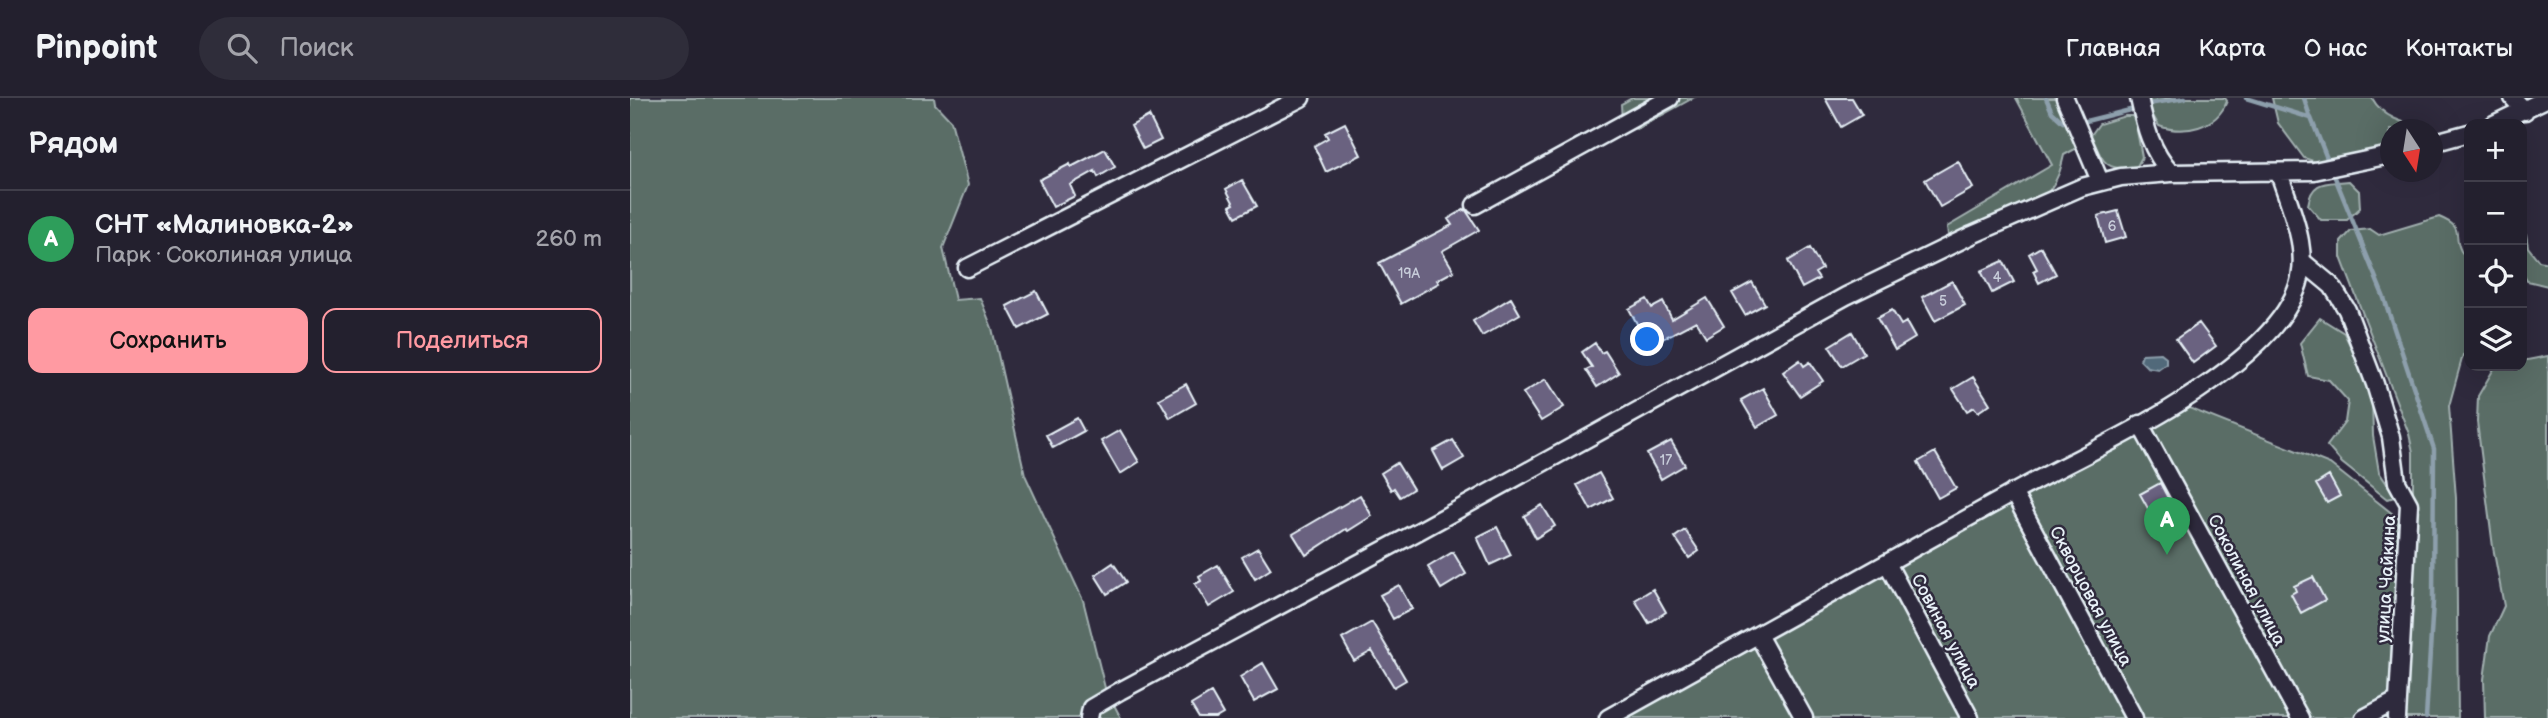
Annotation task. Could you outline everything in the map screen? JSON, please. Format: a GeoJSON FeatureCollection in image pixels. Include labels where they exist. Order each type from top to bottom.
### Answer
{"type":"FeatureCollection","features":[{"type":"Feature","properties":{"kind":"street"},"geometry":{"type":"LineString","coordinates":[[967,268],[1301,98]]}},
{"type":"Feature","properties":{"kind":"street"},"geometry":{"type":"LineString","coordinates":[[1475,205],[1670,98]]}},
{"type":"Feature","properties":{"kind":"street"},"geometry":{"type":"LineString","coordinates":[[2065,98],[2100,181]]}},
{"type":"Feature","properties":{"kind":"street"},"geometry":{"type":"LineString","coordinates":[[2139,98],[2152,146],[2171,173]]}},
{"type":"Feature","properties":{"kind":"street"},"geometry":{"type":"LineString","coordinates":[[2513,98],[2525,111]]}},
{"type":"Feature","properties":{"kind":"street"},"geometry":{"type":"LineString","coordinates":[[2506,119],[2548,99]]}},
{"type":"Feature","properties":{"kind":"street"},"geometry":{"type":"LineString","coordinates":[[2443,141],[2464,134]]}},
{"type":"Feature","properties":{"kind":"street"},"geometry":{"type":"LineString","coordinates":[[1089,718],[1091,708],[1121,691],[1846,296],[1972,235],[2100,181],[2171,173],[2314,171],[2380,157]]}},
{"type":"Feature","properties":{"kind":"street"},"geometry":{"type":"LineString","coordinates":[[1608,718],[1635,712],[1758,635],[2013,492],[2179,404],[2236,362],[2269,331],[2296,292],[2303,261],[2279,173]]}},
{"type":"Feature","properties":{"kind":"street","name":"улица Чайкина"},"geometry":{"type":"LineString","coordinates":[[2303,261],[2332,286],[2347,310],[2375,384],[2390,437],[2397,482],[2409,504],[2397,718]]}},
{"type":"Feature","properties":{"kind":"street","name":"Соколиная улица"},"geometry":{"type":"LineString","coordinates":[[2140,424],[2300,718]]}},
{"type":"Feature","properties":{"kind":"street","name":"Скворцовая улица"},"geometry":{"type":"LineString","coordinates":[[2013,492],[2134,718]]}},
{"type":"Feature","properties":{"kind":"street","name":"Совиная улица"},"geometry":{"type":"LineString","coordinates":[[1887,563],[1970,718]]}},
{"type":"Feature","properties":{"kind":"street"},"geometry":{"type":"LineString","coordinates":[[1758,635],[1804,718]]}},
{"type":"Feature","properties":{"kind":"street"},"geometry":{"type":"LineString","coordinates":[[2364,718],[2398,700]]}},
{"type":"Feature","properties":{"kind":"green space"},"geometry":{"type":"Polygon","coordinates":[[[630,98],[934,98],[935,104],[951,121],[968,185],[943,248],[955,300],[980,298],[992,328],[1025,475],[1083,600],[1105,688],[1121,718],[630,718],[630,98]]]}},
{"type":"Feature","properties":{"kind":"green space"},"geometry":{"type":"Polygon","coordinates":[[[1632,98],[1693,98],[1637,129],[1627,127],[1622,122],[1621,104],[1632,98]]]}},
{"type":"Feature","properties":{"kind":"green space"},"geometry":{"type":"Polygon","coordinates":[[[2016,98],[2061,98],[2079,143],[2077,148],[2064,155],[2055,183],[2042,198],[2019,212],[1955,239],[1948,235],[1947,227],[2052,165],[2016,98]]]}},
{"type":"Feature","properties":{"kind":"green space"},"geometry":{"type":"Polygon","coordinates":[[[2149,98],[2225,98],[2227,101],[2216,118],[2208,123],[2179,130],[2159,126],[2152,114],[2149,98]]]}},
{"type":"Feature","properties":{"kind":"green space"},"geometry":{"type":"Polygon","coordinates":[[[2272,98],[2372,98],[2382,110],[2397,119],[2380,119],[2380,150],[2316,162],[2304,158],[2278,123],[2272,98]]]}},
{"type":"Feature","properties":{"kind":"green space"},"geometry":{"type":"Polygon","coordinates":[[[2132,116],[2135,120],[2142,157],[2136,168],[2117,168],[2106,163],[2091,135],[2099,124],[2132,116]]]}},
{"type":"Feature","properties":{"kind":"green space"},"geometry":{"type":"Polygon","coordinates":[[[2349,181],[2359,191],[2360,208],[2347,220],[2321,220],[2308,205],[2313,191],[2322,184],[2349,181]]]}},
{"type":"Feature","properties":{"kind":"green space"},"geometry":{"type":"Polygon","coordinates":[[[2439,217],[2453,225],[2464,254],[2464,355],[2449,406],[2456,498],[2458,718],[1608,718],[2179,404],[2330,464],[2413,530],[2413,452],[2409,434],[2341,257],[2341,242],[2351,231],[2370,229],[2379,235],[2439,217]]]}},
{"type":"Feature","properties":{"kind":"green space"},"geometry":{"type":"Polygon","coordinates":[[[2527,240],[2528,247],[2539,261],[2548,263],[2548,286],[2527,281],[2527,240]]]}},
{"type":"Feature","properties":{"kind":"green space"},"geometry":{"type":"Polygon","coordinates":[[[2320,318],[2344,333],[2364,373],[2372,398],[2373,436],[2379,472],[2396,497],[2387,499],[2342,463],[2327,446],[2345,422],[2348,401],[2329,380],[2308,376],[2300,343],[2320,318]]]}},
{"type":"Feature","properties":{"kind":"green space"},"geometry":{"type":"Polygon","coordinates":[[[2548,356],[2548,718],[2485,718],[2484,679],[2490,636],[2504,606],[2493,547],[2477,422],[2478,396],[2493,371],[2527,371],[2527,360],[2548,356]]]}},
{"type":"Feature","properties":{"kind":"water"},"geometry":{"type":"Polygon","coordinates":[[[2161,353],[2166,357],[2166,363],[2158,369],[2147,367],[2140,360],[2142,354],[2161,353]]]}},
{"type":"Feature","properties":{"kind":"building"},"geometry":{"type":"Polygon","coordinates":[[[1825,98],[1852,98],[1862,115],[1841,127],[1825,98]]]}},
{"type":"Feature","properties":{"kind":"building"},"geometry":{"type":"Polygon","coordinates":[[[1149,116],[1161,140],[1143,149],[1131,126],[1149,116]]]}},
{"type":"Feature","properties":{"kind":"building"},"geometry":{"type":"Polygon","coordinates":[[[1345,123],[1361,155],[1326,172],[1314,146],[1328,138],[1325,133],[1345,123]]]}},
{"type":"Feature","properties":{"kind":"building"},"geometry":{"type":"Polygon","coordinates":[[[1105,149],[1115,167],[1098,177],[1095,171],[1070,185],[1075,196],[1053,207],[1039,180],[1105,149]]]}},
{"type":"Feature","properties":{"kind":"building"},"geometry":{"type":"Polygon","coordinates":[[[1958,161],[1973,188],[1940,207],[1925,180],[1958,161]]]}},
{"type":"Feature","properties":{"kind":"building"},"geometry":{"type":"Polygon","coordinates":[[[1242,180],[1257,206],[1236,217],[1230,206],[1234,204],[1226,189],[1242,180]]]}},
{"type":"Feature","properties":{"kind":"building"},"geometry":{"type":"Polygon","coordinates":[[[1465,209],[1479,230],[1442,251],[1454,271],[1437,280],[1439,283],[1401,304],[1379,263],[1452,225],[1448,219],[1465,209]]]}},
{"type":"Feature","properties":{"kind":"building"},"geometry":{"type":"Polygon","coordinates":[[[2118,211],[2126,237],[2105,243],[2098,216],[2118,211]]]}},
{"type":"Feature","properties":{"kind":"building"},"geometry":{"type":"Polygon","coordinates":[[[2041,247],[2056,274],[2039,283],[2033,271],[2037,269],[2029,254],[2041,247]]]}},
{"type":"Feature","properties":{"kind":"building"},"geometry":{"type":"Polygon","coordinates":[[[1810,248],[1822,269],[1815,273],[1819,279],[1802,288],[1788,261],[1810,248]]]}},
{"type":"Feature","properties":{"kind":"building"},"geometry":{"type":"Polygon","coordinates":[[[2003,261],[2014,282],[1992,293],[1981,271],[2003,261]]]}},
{"type":"Feature","properties":{"kind":"building"},"geometry":{"type":"Polygon","coordinates":[[[1952,281],[1965,305],[1935,321],[1922,297],[1952,281]]]}},
{"type":"Feature","properties":{"kind":"building"},"geometry":{"type":"Polygon","coordinates":[[[1752,282],[1765,304],[1745,315],[1732,293],[1752,282]]]}},
{"type":"Feature","properties":{"kind":"building"},"geometry":{"type":"Polygon","coordinates":[[[1036,291],[1048,314],[1019,329],[1007,306],[1036,291]]]}},
{"type":"Feature","properties":{"kind":"building"},"geometry":{"type":"Polygon","coordinates":[[[1511,298],[1520,314],[1482,336],[1473,321],[1511,298]]]}},
{"type":"Feature","properties":{"kind":"building"},"geometry":{"type":"Polygon","coordinates":[[[1707,298],[1724,326],[1706,337],[1696,321],[1649,346],[1629,309],[1647,299],[1652,308],[1663,302],[1672,319],[1707,298]]]}},
{"type":"Feature","properties":{"kind":"building"},"geometry":{"type":"Polygon","coordinates":[[[1892,310],[1901,325],[1906,322],[1915,338],[1895,350],[1877,318],[1892,310]]]}},
{"type":"Feature","properties":{"kind":"building"},"geometry":{"type":"Polygon","coordinates":[[[2199,323],[2216,346],[2193,363],[2176,339],[2199,323]]]}},
{"type":"Feature","properties":{"kind":"building"},"geometry":{"type":"Polygon","coordinates":[[[1852,332],[1864,353],[1842,366],[1829,346],[1852,332]]]}},
{"type":"Feature","properties":{"kind":"building"},"geometry":{"type":"Polygon","coordinates":[[[1595,343],[1601,353],[1605,351],[1619,373],[1597,387],[1586,370],[1592,367],[1582,352],[1595,343]]]}},
{"type":"Feature","properties":{"kind":"building"},"geometry":{"type":"Polygon","coordinates":[[[1800,360],[1804,366],[1810,362],[1823,381],[1800,396],[1783,372],[1800,360]]]}},
{"type":"Feature","properties":{"kind":"building"},"geometry":{"type":"Polygon","coordinates":[[[1973,377],[1990,404],[1978,412],[1974,407],[1967,411],[1953,389],[1973,377]]]}},
{"type":"Feature","properties":{"kind":"building"},"geometry":{"type":"Polygon","coordinates":[[[1546,379],[1564,407],[1541,421],[1523,393],[1546,379]]]}},
{"type":"Feature","properties":{"kind":"building"},"geometry":{"type":"Polygon","coordinates":[[[1186,384],[1196,403],[1170,418],[1159,399],[1186,384]]]}},
{"type":"Feature","properties":{"kind":"building"},"geometry":{"type":"Polygon","coordinates":[[[1763,388],[1778,415],[1757,427],[1741,400],[1763,388]]]}},
{"type":"Feature","properties":{"kind":"building"},"geometry":{"type":"Polygon","coordinates":[[[1077,418],[1084,431],[1053,448],[1046,435],[1077,418]]]}},
{"type":"Feature","properties":{"kind":"building"},"geometry":{"type":"Polygon","coordinates":[[[1120,430],[1139,462],[1120,474],[1101,441],[1120,430]]]}},
{"type":"Feature","properties":{"kind":"building"},"geometry":{"type":"Polygon","coordinates":[[[1453,440],[1464,458],[1443,470],[1433,451],[1453,440]]]}},
{"type":"Feature","properties":{"kind":"building"},"geometry":{"type":"Polygon","coordinates":[[[1671,441],[1685,465],[1661,479],[1647,454],[1671,441]]]}},
{"type":"Feature","properties":{"kind":"building"},"geometry":{"type":"Polygon","coordinates":[[[1935,452],[1956,488],[1938,498],[1918,462],[1935,452]]]}},
{"type":"Feature","properties":{"kind":"building"},"geometry":{"type":"Polygon","coordinates":[[[1397,463],[1413,489],[1400,497],[1394,488],[1391,490],[1381,473],[1397,463]]]}},
{"type":"Feature","properties":{"kind":"building"},"geometry":{"type":"Polygon","coordinates":[[[1599,473],[1613,498],[1591,510],[1577,485],[1599,473]]]}},
{"type":"Feature","properties":{"kind":"building"},"geometry":{"type":"Polygon","coordinates":[[[2329,476],[2340,496],[2327,503],[2316,484],[2329,476]]]}},
{"type":"Feature","properties":{"kind":"building"},"geometry":{"type":"Polygon","coordinates":[[[2160,483],[2170,502],[2150,512],[2140,494],[2160,483]]]}},
{"type":"Feature","properties":{"kind":"building"},"geometry":{"type":"Polygon","coordinates":[[[1360,495],[1372,516],[1306,555],[1293,534],[1360,495]]]}},
{"type":"Feature","properties":{"kind":"building"},"geometry":{"type":"Polygon","coordinates":[[[1542,505],[1555,526],[1536,538],[1524,516],[1542,505]]]}},
{"type":"Feature","properties":{"kind":"building"},"geometry":{"type":"Polygon","coordinates":[[[1497,527],[1511,555],[1490,565],[1477,537],[1497,527]]]}},
{"type":"Feature","properties":{"kind":"building"},"geometry":{"type":"Polygon","coordinates":[[[1685,530],[1699,551],[1689,558],[1675,537],[1685,530]]]}},
{"type":"Feature","properties":{"kind":"building"},"geometry":{"type":"Polygon","coordinates":[[[1258,548],[1271,569],[1255,579],[1242,557],[1258,548]]]}},
{"type":"Feature","properties":{"kind":"building"},"geometry":{"type":"Polygon","coordinates":[[[1453,552],[1466,574],[1441,589],[1428,567],[1453,552]]]}},
{"type":"Feature","properties":{"kind":"building"},"geometry":{"type":"Polygon","coordinates":[[[1113,563],[1126,582],[1107,594],[1095,575],[1113,563]]]}},
{"type":"Feature","properties":{"kind":"building"},"geometry":{"type":"Polygon","coordinates":[[[1218,565],[1234,592],[1209,607],[1195,584],[1201,581],[1199,576],[1218,565]]]}},
{"type":"Feature","properties":{"kind":"building"},"geometry":{"type":"Polygon","coordinates":[[[2313,577],[2325,600],[2301,613],[2291,594],[2296,591],[2294,586],[2313,577]]]}},
{"type":"Feature","properties":{"kind":"building"},"geometry":{"type":"Polygon","coordinates":[[[1399,585],[1412,609],[1393,619],[1380,595],[1399,585]]]}},
{"type":"Feature","properties":{"kind":"building"},"geometry":{"type":"Polygon","coordinates":[[[1653,589],[1666,612],[1649,623],[1635,600],[1653,589]]]}},
{"type":"Feature","properties":{"kind":"building"},"geometry":{"type":"Polygon","coordinates":[[[1372,622],[1406,680],[1394,687],[1372,651],[1354,661],[1342,639],[1372,622]]]}},
{"type":"Feature","properties":{"kind":"building"},"geometry":{"type":"Polygon","coordinates":[[[1263,663],[1278,689],[1254,702],[1240,677],[1263,663]]]}},
{"type":"Feature","properties":{"kind":"building"},"geometry":{"type":"Polygon","coordinates":[[[1211,693],[1223,714],[1216,718],[1199,718],[1191,705],[1211,693]]]}},
{"type":"Feature","properties":{"kind":"waterway"},"geometry":{"type":"LineString","coordinates":[[2046,98],[2052,112],[2063,122]]}},
{"type":"Feature","properties":{"kind":"waterway"},"geometry":{"type":"LineString","coordinates":[[2148,104],[2185,98]]}},
{"type":"Feature","properties":{"kind":"waterway"},"geometry":{"type":"LineString","coordinates":[[2246,98],[2311,118],[2328,161]]}},
{"type":"Feature","properties":{"kind":"waterway"},"geometry":{"type":"LineString","coordinates":[[2304,98],[2310,117]]}},
{"type":"Feature","properties":{"kind":"waterway"},"geometry":{"type":"LineString","coordinates":[[2086,121],[2130,110]]}},
{"type":"Feature","properties":{"kind":"waterway"},"geometry":{"type":"LineString","coordinates":[[2334,175],[2384,298],[2434,449],[2433,601],[2426,718]]}},
{"type":"Feature","properties":{"kind":"place","name":"СНТ «Малиновка-2»"},"geometry":{"type":"Point","coordinates":[2167,555]}}]}
